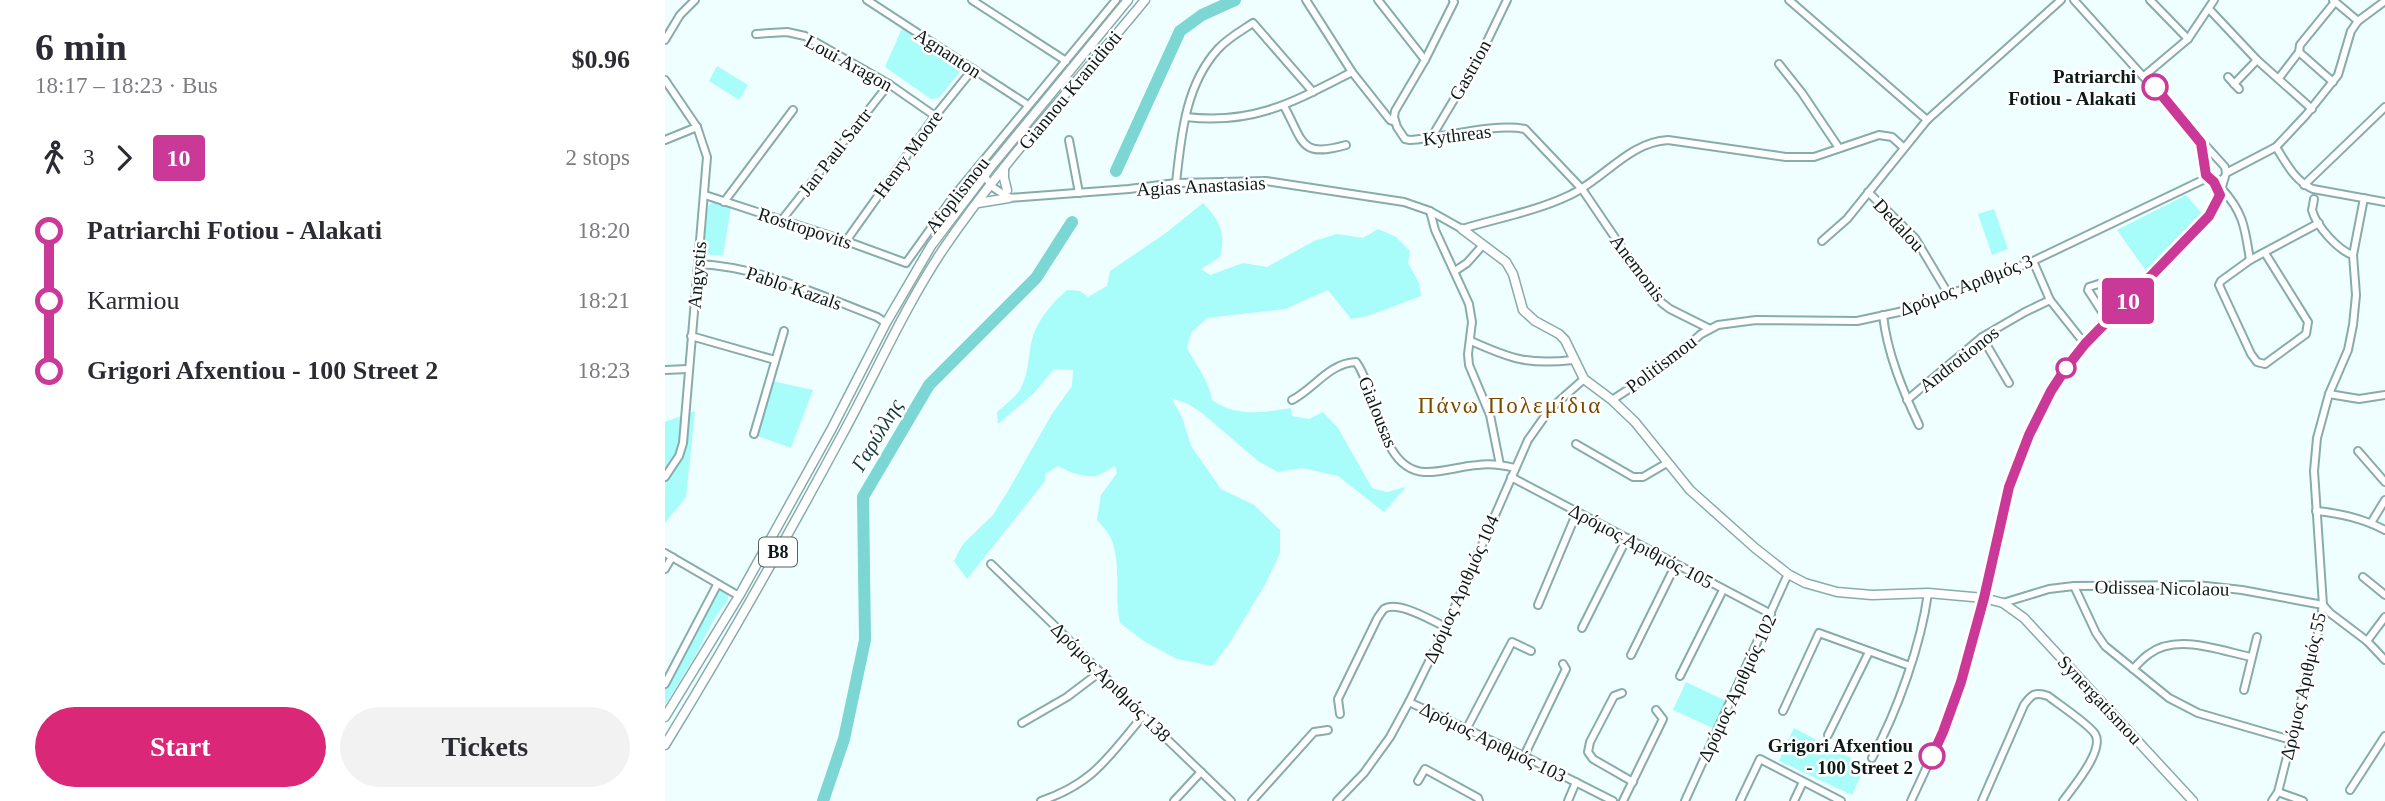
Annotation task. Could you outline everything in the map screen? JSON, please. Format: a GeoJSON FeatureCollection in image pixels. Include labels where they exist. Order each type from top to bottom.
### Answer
{"type":"FeatureCollection","features":[{"type":"Feature","properties":{"kind":"main road","name":"Giannou Kranidioti"},"geometry":{"type":"LineString","coordinates":[[985,176],[1128,0]]}},
{"type":"Feature","properties":{"kind":"main road","name":"Giannou Kranidioti"},"geometry":{"type":"LineString","coordinates":[[993,183],[1145,0]]}},
{"type":"Feature","properties":{"kind":"main road"},"geometry":{"type":"LineString","coordinates":[[977,204],[1011,195],[1004,168]]}},
{"type":"Feature","properties":{"kind":"main road","name":"B8"},"geometry":{"type":"LineString","coordinates":[[665,717],[739,596],[831,430],[886,323],[932,246],[985,176]]}},
{"type":"Feature","properties":{"kind":"main road","name":"B8"},"geometry":{"type":"LineString","coordinates":[[665,745],[740,622],[917,292],[942,252],[993,183]]}},
{"type":"Feature","properties":{"kind":"main road","name":"Agias Anastasias"},"geometry":{"type":"LineString","coordinates":[[1462,229],[1510,268],[1523,310],[1535,321],[1559,334],[1584,379]]}},
{"type":"Feature","properties":{"kind":"main road"},"geometry":{"type":"LineString","coordinates":[[1584,379],[1635,422],[1690,490],[1788,574],[1805,583],[1837,592],[1872,595],[1928,593],[1984,598],[2003,603]]}},
{"type":"Feature","properties":{"kind":"main road","name":"Synergatismou"},"geometry":{"type":"LineString","coordinates":[[2003,603],[2024,618],[2193,801]]}},
{"type":"Feature","properties":{"kind":"street"},"geometry":{"type":"LineString","coordinates":[[665,40],[680,15],[695,0]]}},
{"type":"Feature","properties":{"kind":"street","name":"Agnanton"},"geometry":{"type":"LineString","coordinates":[[867,0],[1028,105]]}},
{"type":"Feature","properties":{"kind":"street"},"geometry":{"type":"LineString","coordinates":[[972,0],[1066,61]]}},
{"type":"Feature","properties":{"kind":"street","name":"Afoplismou"},"geometry":{"type":"LineString","coordinates":[[906,263],[954,196],[1117,0]]}},
{"type":"Feature","properties":{"kind":"street"},"geometry":{"type":"LineString","coordinates":[[1306,0],[1352,72],[1389,120],[1395,122]]}},
{"type":"Feature","properties":{"kind":"street"},"geometry":{"type":"LineString","coordinates":[[1378,0],[1425,61]]}},
{"type":"Feature","properties":{"kind":"street","name":"Kythreas"},"geometry":{"type":"LineString","coordinates":[[1453,0],[1425,61],[1395,111],[1395,122],[1405,139],[1486,130],[1525,129],[1582,189]]}},
{"type":"Feature","properties":{"kind":"street","name":"Gastrion"},"geometry":{"type":"LineString","coordinates":[[1431,138],[1480,56],[1507,0]]}},
{"type":"Feature","properties":{"kind":"street"},"geometry":{"type":"LineString","coordinates":[[1789,0],[1927,120]]}},
{"type":"Feature","properties":{"kind":"street"},"geometry":{"type":"LineString","coordinates":[[1822,241],[1847,219],[1927,120],[2061,0]]}},
{"type":"Feature","properties":{"kind":"street"},"geometry":{"type":"LineString","coordinates":[[1911,801],[1943,732],[1961,682],[1984,598],[2009,487],[2029,435],[2051,391],[2085,344],[2209,216],[2221,192],[2225,176],[2225,167],[2074,0]]}},
{"type":"Feature","properties":{"kind":"street"},"geometry":{"type":"LineString","coordinates":[[2150,0],[2188,39]]}},
{"type":"Feature","properties":{"kind":"street"},"geometry":{"type":"LineString","coordinates":[[2144,76],[2188,39],[2214,0]]}},
{"type":"Feature","properties":{"kind":"street"},"geometry":{"type":"LineString","coordinates":[[2279,78],[2334,1],[2358,22]]}},
{"type":"Feature","properties":{"kind":"street"},"geometry":{"type":"LineString","coordinates":[[2214,182],[2220,182],[2225,176],[2276,147],[2312,109],[2338,75],[2351,31],[2358,22],[2385,1]]}},
{"type":"Feature","properties":{"kind":"street"},"geometry":{"type":"LineString","coordinates":[[2209,9],[2256,60],[2312,109]]}},
{"type":"Feature","properties":{"kind":"street"},"geometry":{"type":"LineString","coordinates":[[1176,183],[1181,136],[1197,81],[1209,59],[1229,38],[1253,23],[1313,92]]}},
{"type":"Feature","properties":{"kind":"street","name":"Loui Aragon"},"geometry":{"type":"LineString","coordinates":[[756,34],[787,32],[805,36],[889,84],[935,116]]}},
{"type":"Feature","properties":{"kind":"street"},"geometry":{"type":"LineString","coordinates":[[2299,52],[2333,82]]}},
{"type":"Feature","properties":{"kind":"street"},"geometry":{"type":"LineString","coordinates":[[2228,77],[2237,86],[2256,60]]}},
{"type":"Feature","properties":{"kind":"street"},"geometry":{"type":"LineString","coordinates":[[1779,64],[1839,148]]}},
{"type":"Feature","properties":{"kind":"street","name":"Henry Moore"},"geometry":{"type":"LineString","coordinates":[[846,241],[935,116],[973,69]]}},
{"type":"Feature","properties":{"kind":"street"},"geometry":{"type":"LineString","coordinates":[[1186,117],[1223,119],[1284,106],[1352,72]]}},
{"type":"Feature","properties":{"kind":"street","name":"Angystis"},"geometry":{"type":"LineString","coordinates":[[665,80],[697,127],[707,157],[683,443],[680,456],[665,477]]}},
{"type":"Feature","properties":{"kind":"street","name":"Jan Paul Sartr"},"geometry":{"type":"LineString","coordinates":[[781,221],[889,84]]}},
{"type":"Feature","properties":{"kind":"street"},"geometry":{"type":"LineString","coordinates":[[1284,106],[1304,144],[1310,149],[1315,152],[1346,145]]}},
{"type":"Feature","properties":{"kind":"street"},"geometry":{"type":"LineString","coordinates":[[2304,185],[2385,107]]}},
{"type":"Feature","properties":{"kind":"street"},"geometry":{"type":"LineString","coordinates":[[724,202],[793,110]]}},
{"type":"Feature","properties":{"kind":"street"},"geometry":{"type":"LineString","coordinates":[[665,140],[697,127]]}},
{"type":"Feature","properties":{"kind":"street"},"geometry":{"type":"LineString","coordinates":[[1462,229],[1564,198],[1582,189],[1635,150],[1655,141],[1668,140],[1786,157],[1814,157],[1885,135],[1892,137],[1904,148]]}},
{"type":"Feature","properties":{"kind":"street"},"geometry":{"type":"LineString","coordinates":[[1069,140],[1079,193]]}},
{"type":"Feature","properties":{"kind":"street"},"geometry":{"type":"LineString","coordinates":[[2201,143],[2206,174],[2221,192],[2237,205],[2246,232],[2250,260]]}},
{"type":"Feature","properties":{"kind":"street"},"geometry":{"type":"LineString","coordinates":[[2276,147],[2304,185],[2385,202]]}},
{"type":"Feature","properties":{"kind":"street"},"geometry":{"type":"LineString","coordinates":[[2206,174],[2212,163],[2220,163]]}},
{"type":"Feature","properties":{"kind":"street","name":"Δρόμος Αριθμός 3"},"geometry":{"type":"LineString","coordinates":[[1710,329],[1742,321],[1845,321],[1883,315],[1949,295],[2094,233],[2206,174]]}},
{"type":"Feature","properties":{"kind":"street"},"geometry":{"type":"LineString","coordinates":[[985,176],[1011,195]]}},
{"type":"Feature","properties":{"kind":"street","name":"Agias Anastasias"},"geometry":{"type":"LineString","coordinates":[[1011,195],[1079,193],[1176,183],[1266,181],[1388,198],[1430,211],[1462,229]]}},
{"type":"Feature","properties":{"kind":"street","name":"Anemonis"},"geometry":{"type":"LineString","coordinates":[[1582,189],[1662,303],[1710,329]]}},
{"type":"Feature","properties":{"kind":"street","name":"Dedalou"},"geometry":{"type":"LineString","coordinates":[[1868,192],[1915,238],[1949,295]]}},
{"type":"Feature","properties":{"kind":"street","name":"Rostropovits"},"geometry":{"type":"LineString","coordinates":[[705,195],[906,263]]}},
{"type":"Feature","properties":{"kind":"street","name":"Δρόμος Αριθμός 55"},"geometry":{"type":"LineString","coordinates":[[2272,801],[2278,792],[2323,606],[2314,471],[2318,438],[2329,394],[2348,350],[2353,325],[2356,295],[2353,255],[2364,198]]}},
{"type":"Feature","properties":{"kind":"street"},"geometry":{"type":"LineString","coordinates":[[2314,199],[2312,210],[2319,223],[2337,247],[2353,255]]}},
{"type":"Feature","properties":{"kind":"street"},"geometry":{"type":"LineString","coordinates":[[1430,211],[1435,230],[1469,304],[1472,322],[1469,365],[1490,415],[1500,465]]}},
{"type":"Feature","properties":{"kind":"street"},"geometry":{"type":"LineString","coordinates":[[2265,253],[2308,322],[2306,334],[2265,364],[2257,362],[2251,354],[2219,285],[2250,260],[2319,223]]}},
{"type":"Feature","properties":{"kind":"street"},"geometry":{"type":"LineString","coordinates":[[1455,271],[1467,263],[1483,245]]}},
{"type":"Feature","properties":{"kind":"street"},"geometry":{"type":"LineString","coordinates":[[2033,261],[2050,300],[2085,344]]}},
{"type":"Feature","properties":{"kind":"street","name":"Pablo Kazals"},"geometry":{"type":"LineString","coordinates":[[699,264],[727,266],[806,289],[886,323]]}},
{"type":"Feature","properties":{"kind":"street"},"geometry":{"type":"LineString","coordinates":[[2108,321],[2088,290],[2089,287],[2105,282],[2122,306]]}},
{"type":"Feature","properties":{"kind":"street","name":"Androtionos"},"geometry":{"type":"LineString","coordinates":[[1907,400],[1982,337],[2050,300]]}},
{"type":"Feature","properties":{"kind":"street"},"geometry":{"type":"LineString","coordinates":[[1883,315],[1885,333],[1907,400],[1919,425]]}},
{"type":"Feature","properties":{"kind":"street","name":"Politismou"},"geometry":{"type":"LineString","coordinates":[[1612,400],[1666,365],[1710,329]]}},
{"type":"Feature","properties":{"kind":"street"},"geometry":{"type":"LineString","coordinates":[[754,434],[785,331]]}},
{"type":"Feature","properties":{"kind":"street"},"geometry":{"type":"LineString","coordinates":[[691,336],[775,360]]}},
{"type":"Feature","properties":{"kind":"street"},"geometry":{"type":"LineString","coordinates":[[1982,337],[2009,383]]}},
{"type":"Feature","properties":{"kind":"street"},"geometry":{"type":"LineString","coordinates":[[1471,341],[1519,360],[1573,360]]}},
{"type":"Feature","properties":{"kind":"street","name":"Gialousas"},"geometry":{"type":"LineString","coordinates":[[1292,400],[1335,367],[1346,362],[1356,362],[1363,371],[1381,427],[1395,455],[1406,466],[1421,472],[1440,472],[1481,464],[1515,468]]}},
{"type":"Feature","properties":{"kind":"street"},"geometry":{"type":"LineString","coordinates":[[665,370],[688,369]]}},
{"type":"Feature","properties":{"kind":"street","name":"Δρόμος Αριθμός 104"},"geometry":{"type":"LineString","coordinates":[[1337,801],[1364,773],[1390,737],[1409,702],[1446,627],[1528,440],[1551,409],[1584,379]]}},
{"type":"Feature","properties":{"kind":"street"},"geometry":{"type":"LineString","coordinates":[[2329,394],[2359,398],[2385,395]]}},
{"type":"Feature","properties":{"kind":"street"},"geometry":{"type":"LineString","coordinates":[[1576,444],[1633,477],[1643,477],[1667,463]]}},
{"type":"Feature","properties":{"kind":"street"},"geometry":{"type":"LineString","coordinates":[[2358,451],[2385,482]]}},
{"type":"Feature","properties":{"kind":"street","name":"Δρόμος Αριθμός 105"},"geometry":{"type":"LineString","coordinates":[[1511,477],[1771,614]]}},
{"type":"Feature","properties":{"kind":"street"},"geometry":{"type":"LineString","coordinates":[[2371,523],[2385,500]]}},
{"type":"Feature","properties":{"kind":"street"},"geometry":{"type":"LineString","coordinates":[[2316,511],[2371,523],[2385,530]]}},
{"type":"Feature","properties":{"kind":"street"},"geometry":{"type":"LineString","coordinates":[[1538,605],[1577,512]]}},
{"type":"Feature","properties":{"kind":"street"},"geometry":{"type":"LineString","coordinates":[[1582,628],[1627,538]]}},
{"type":"Feature","properties":{"kind":"street"},"geometry":{"type":"LineString","coordinates":[[665,569],[668,555],[739,596]]}},
{"type":"Feature","properties":{"kind":"street","name":"Δρόμος Αριθμός 138"},"geometry":{"type":"LineString","coordinates":[[991,564],[1231,801]]}},
{"type":"Feature","properties":{"kind":"street"},"geometry":{"type":"LineString","coordinates":[[1631,654],[1676,564]]}},
{"type":"Feature","properties":{"kind":"street","name":"Δρόμος Αριθμός 102"},"geometry":{"type":"LineString","coordinates":[[1685,801],[1788,574]]}},
{"type":"Feature","properties":{"kind":"street"},"geometry":{"type":"LineString","coordinates":[[2363,577],[2385,595]]}},
{"type":"Feature","properties":{"kind":"street"},"geometry":{"type":"LineString","coordinates":[[665,684],[717,585]]}},
{"type":"Feature","properties":{"kind":"street","name":"Odissea Nicolaou"},"geometry":{"type":"LineString","coordinates":[[2003,603],[2049,589],[2074,586],[2197,585],[2242,590],[2323,606],[2367,641],[2385,660]]}},
{"type":"Feature","properties":{"kind":"street"},"geometry":{"type":"LineString","coordinates":[[2074,586],[2105,646],[2169,698],[2198,713],[2291,740]]}},
{"type":"Feature","properties":{"kind":"street"},"geometry":{"type":"LineString","coordinates":[[1680,676],[1723,590]]}},
{"type":"Feature","properties":{"kind":"street"},"geometry":{"type":"LineString","coordinates":[[1872,758],[1885,736],[1910,666],[1926,612],[1928,593]]}},
{"type":"Feature","properties":{"kind":"street"},"geometry":{"type":"LineString","coordinates":[[1340,714],[1338,699],[1384,610],[1400,607],[1446,627]]}},
{"type":"Feature","properties":{"kind":"street"},"geometry":{"type":"LineString","coordinates":[[2367,641],[2385,617]]}},
{"type":"Feature","properties":{"kind":"street"},"geometry":{"type":"LineString","coordinates":[[1783,711],[1819,633],[1910,666]]}},
{"type":"Feature","properties":{"kind":"street"},"geometry":{"type":"LineString","coordinates":[[2244,690],[2257,637]]}},
{"type":"Feature","properties":{"kind":"street"},"geometry":{"type":"LineString","coordinates":[[1467,729],[1512,642],[1531,651]]}},
{"type":"Feature","properties":{"kind":"street"},"geometry":{"type":"LineString","coordinates":[[2133,669],[2151,652],[2171,645],[2190,644],[2251,657]]}},
{"type":"Feature","properties":{"kind":"street"},"geometry":{"type":"LineString","coordinates":[[1828,736],[1869,652]]}},
{"type":"Feature","properties":{"kind":"street"},"geometry":{"type":"LineString","coordinates":[[1524,755],[1566,669],[1563,664]]}},
{"type":"Feature","properties":{"kind":"street"},"geometry":{"type":"LineString","coordinates":[[1022,723],[1067,697],[1101,672]]}},
{"type":"Feature","properties":{"kind":"street"},"geometry":{"type":"LineString","coordinates":[[1982,801],[2024,705],[2031,695],[2039,692],[2095,733],[2098,744],[2094,755],[2063,801]]}},
{"type":"Feature","properties":{"kind":"street"},"geometry":{"type":"LineString","coordinates":[[1622,693],[1614,696],[1590,742],[1588,752],[1593,759],[1633,782]]}},
{"type":"Feature","properties":{"kind":"street","name":"Δρόμος Αριθμός 103"},"geometry":{"type":"LineString","coordinates":[[1409,702],[1524,755],[1613,801]]}},
{"type":"Feature","properties":{"kind":"street"},"geometry":{"type":"LineString","coordinates":[[1623,801],[1663,719],[1656,710]]}},
{"type":"Feature","properties":{"kind":"street"},"geometry":{"type":"LineString","coordinates":[[1041,801],[1077,786],[1095,773],[1143,716]]}},
{"type":"Feature","properties":{"kind":"street"},"geometry":{"type":"LineString","coordinates":[[1252,801],[1314,732],[1328,730]]}},
{"type":"Feature","properties":{"kind":"street"},"geometry":{"type":"LineString","coordinates":[[2350,790],[2385,736]]}},
{"type":"Feature","properties":{"kind":"street"},"geometry":{"type":"LineString","coordinates":[[1740,801],[1760,759],[1841,801]]}},
{"type":"Feature","properties":{"kind":"street"},"geometry":{"type":"LineString","coordinates":[[1418,780],[1425,769],[1479,801]]}},
{"type":"Feature","properties":{"kind":"street"},"geometry":{"type":"LineString","coordinates":[[1174,801],[1201,772]]}},
{"type":"Feature","properties":{"kind":"street"},"geometry":{"type":"LineString","coordinates":[[1568,801],[1576,782]]}},
{"type":"Feature","properties":{"kind":"street"},"geometry":{"type":"LineString","coordinates":[[1794,801],[1803,782]]}},
{"type":"Feature","properties":{"kind":"street"},"geometry":{"type":"LineString","coordinates":[[2278,792],[2303,801]]}},
{"type":"Feature","properties":{"kind":"shaded area"},"geometry":{"type":"Polygon","coordinates":[[[903,26],[961,62],[961,70],[939,98],[931,99],[885,67],[903,26]]]}},
{"type":"Feature","properties":{"kind":"shaded area"},"geometry":{"type":"Polygon","coordinates":[[[717,66],[748,85],[739,100],[709,81],[717,66]]]}},
{"type":"Feature","properties":{"kind":"shaded area"},"geometry":{"type":"Polygon","coordinates":[[[2186,195],[2204,216],[2149,275],[2117,230],[2186,195]]]}},
{"type":"Feature","properties":{"kind":"shaded area"},"geometry":{"type":"Polygon","coordinates":[[[714,201],[731,207],[723,255],[710,255],[704,250],[708,206],[714,201]]]}},
{"type":"Feature","properties":{"kind":"shaded area"},"geometry":{"type":"Polygon","coordinates":[[[1203,203],[1214,216],[1222,234],[1220,257],[1201,269],[1210,275],[1243,263],[1267,267],[1314,241],[1337,234],[1363,238],[1378,229],[1396,237],[1410,251],[1408,263],[1419,283],[1421,296],[1368,316],[1351,319],[1328,290],[1285,309],[1207,318],[1191,333],[1187,348],[1205,380],[1212,400],[1240,411],[1260,412],[1291,408],[1292,416],[1309,419],[1323,412],[1338,428],[1372,488],[1387,492],[1406,487],[1384,512],[1338,476],[1302,468],[1278,472],[1258,461],[1202,413],[1171,398],[1182,417],[1191,446],[1221,489],[1254,505],[1280,530],[1280,553],[1266,583],[1229,644],[1212,666],[1177,659],[1145,642],[1120,623],[1113,544],[1107,531],[1097,520],[1101,495],[1117,473],[1115,466],[1099,475],[1089,476],[1072,473],[1058,466],[1045,474],[1045,481],[967,579],[954,561],[963,544],[993,515],[1052,414],[1072,386],[1073,370],[1054,369],[1034,393],[998,424],[997,412],[1021,388],[1032,341],[1043,317],[1067,290],[1080,291],[1088,297],[1107,286],[1110,271],[1166,233],[1203,203]]]}},
{"type":"Feature","properties":{"kind":"shaded area"},"geometry":{"type":"Polygon","coordinates":[[[1994,209],[2008,249],[1992,255],[1978,214],[1994,209]]]}},
{"type":"Feature","properties":{"kind":"shaded area"},"geometry":{"type":"Polygon","coordinates":[[[772,381],[813,390],[791,448],[755,435],[772,381]]]}},
{"type":"Feature","properties":{"kind":"shaded area"},"geometry":{"type":"Polygon","coordinates":[[[695,411],[686,497],[665,523],[665,422],[695,411]]]}},
{"type":"Feature","properties":{"kind":"shaded area"},"geometry":{"type":"Polygon","coordinates":[[[720,589],[728,594],[728,600],[714,619],[665,705],[665,688],[720,589]]]}},
{"type":"Feature","properties":{"kind":"shaded area"},"geometry":{"type":"Polygon","coordinates":[[[1686,682],[1726,701],[1713,728],[1673,710],[1686,682]]]}},
{"type":"Feature","properties":{"kind":"shaded area"},"geometry":{"type":"Polygon","coordinates":[[[1794,728],[1851,758],[1849,764],[1863,771],[1852,795],[1779,761],[1794,728]]]}},
{"type":"Feature","properties":{"kind":"waterway","name":"Γαρύλλης"},"geometry":{"type":"LineString","coordinates":[[1116,171],[1180,31],[1202,15],[1235,0]]}},
{"type":"Feature","properties":{"kind":"waterway","name":"Γαρύλλης"},"geometry":{"type":"LineString","coordinates":[[823,801],[844,739],[865,640],[863,497],[929,385],[1036,278],[1072,222]]}},
{"type":"Feature","properties":{"kind":"bus line","name":"10"},"geometry":{"type":"LineString","coordinates":[[1932,756],[1961,682],[1984,598],[2009,487],[2029,435],[2051,391],[2085,344],[2209,216],[2220,195],[2214,182],[2206,175],[2201,143],[2155,87]]}},
{"type":"Feature","properties":{"kind":"place","name":"Patriarchi Fotiou - Alakati"},"geometry":{"type":"Point","coordinates":[2155,87]}},
{"type":"Feature","properties":{"kind":"place","name":"Grigori Afxentiou - 100 Street 2"},"geometry":{"type":"Point","coordinates":[1932,756]}},
{"type":"Feature","properties":{"kind":"district","name":"Πάνω Πολεμίδια"},"geometry":{"type":"Point","coordinates":[1510,405]}}]}
